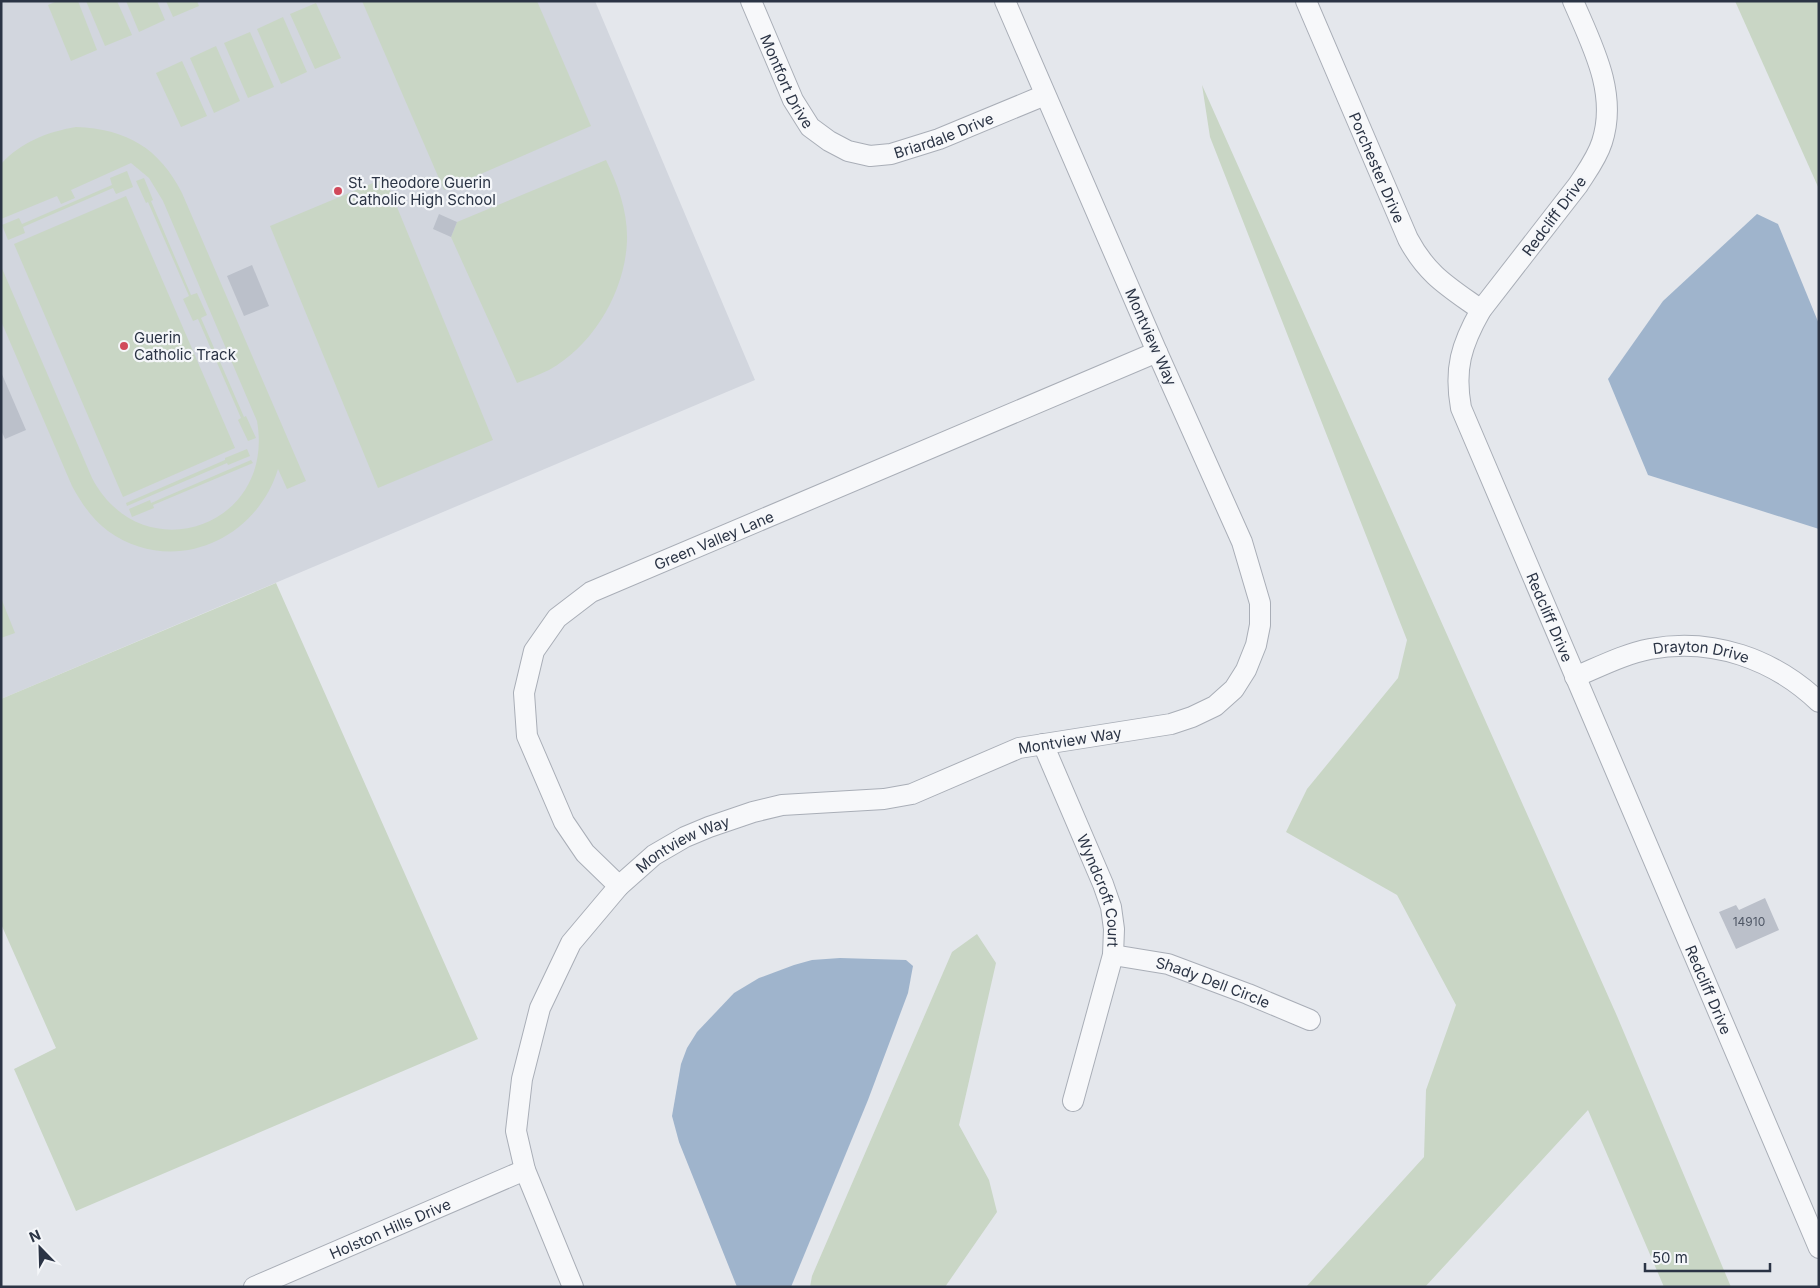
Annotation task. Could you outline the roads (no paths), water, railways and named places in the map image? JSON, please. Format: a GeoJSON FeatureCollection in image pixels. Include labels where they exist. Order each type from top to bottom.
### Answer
{"type":"FeatureCollection","features":[{"type":"Feature","properties":{"kind":"street","name":"Montfort Drive"},"geometry":{"type":"LineString","coordinates":[[752,1],[793,100],[810,127],[839,147]]}},
{"type":"Feature","properties":{"kind":"street","name":"Montview Way"},"geometry":{"type":"LineString","coordinates":[[573,1287],[525,1170],[516,1131],[522,1079],[540,1008],[571,944],[619,886],[654,855],[685,837],[726,821],[782,805],[884,799],[912,794],[1019,748],[1172,724],[1192,717],[1215,706],[1234,689],[1246,670],[1256,645],[1260,625],[1260,603],[1242,542],[1157,352],[1005,1]]}},
{"type":"Feature","properties":{"kind":"street","name":"Porchester Drive"},"geometry":{"type":"LineString","coordinates":[[1306,1],[1416,254],[1440,280],[1481,310]]}},
{"type":"Feature","properties":{"kind":"street","name":"Redcliff Drive"},"geometry":{"type":"LineString","coordinates":[[1573,1],[1598,59],[1604,83],[1607,116],[1602,142],[1591,166],[1578,185],[1481,310],[1465,340],[1459,361],[1457,380],[1461,408],[1819,1248]]}},
{"type":"Feature","properties":{"kind":"street","name":"Briardale Drive"},"geometry":{"type":"LineString","coordinates":[[839,147],[870,156],[891,154],[939,139],[1045,95]]}},
{"type":"Feature","properties":{"kind":"street","name":"Green Valley Lane"},"geometry":{"type":"LineString","coordinates":[[619,886],[585,853],[564,822],[527,736],[524,692],[534,651],[557,618],[591,592],[1157,352]]}},
{"type":"Feature","properties":{"kind":"street","name":"Drayton Drive"},"geometry":{"type":"LineString","coordinates":[[1575,677],[1633,654],[1651,649],[1704,647],[1742,655],[1773,668],[1802,687],[1819,702]]}},
{"type":"Feature","properties":{"kind":"street","name":"Wyndcroft Court"},"geometry":{"type":"LineString","coordinates":[[1042,744],[1097,868],[1111,907],[1114,929],[1113,955],[1073,1101]]}},
{"type":"Feature","properties":{"kind":"street","name":"Shady Dell Circle"},"geometry":{"type":"LineString","coordinates":[[1113,955],[1168,964],[1310,1020]]}},
{"type":"Feature","properties":{"kind":"street","name":"Holston Hills Drive"},"geometry":{"type":"LineString","coordinates":[[254,1287],[525,1170]]}},
{"type":"Feature","properties":{"kind":"water"},"geometry":{"type":"Polygon","coordinates":[[[1757,214],[1778,224],[1819,324],[1819,529],[1648,475],[1608,379],[1663,301],[1757,214]]]}},
{"type":"Feature","properties":{"kind":"water"},"geometry":{"type":"Polygon","coordinates":[[[840,958],[906,960],[913,966],[908,993],[868,1100],[791,1287],[737,1287],[679,1142],[672,1116],[681,1064],[687,1048],[697,1032],[734,993],[759,978],[794,965],[812,960],[840,958]]]}},
{"type":"Feature","properties":{"kind":"place","name":"St. Theodore Guerin Catholic High School"},"geometry":{"type":"Point","coordinates":[338,191]}},
{"type":"Feature","properties":{"kind":"place","name":"Guerin Catholic Track"},"geometry":{"type":"Point","coordinates":[124,346]}}]}
